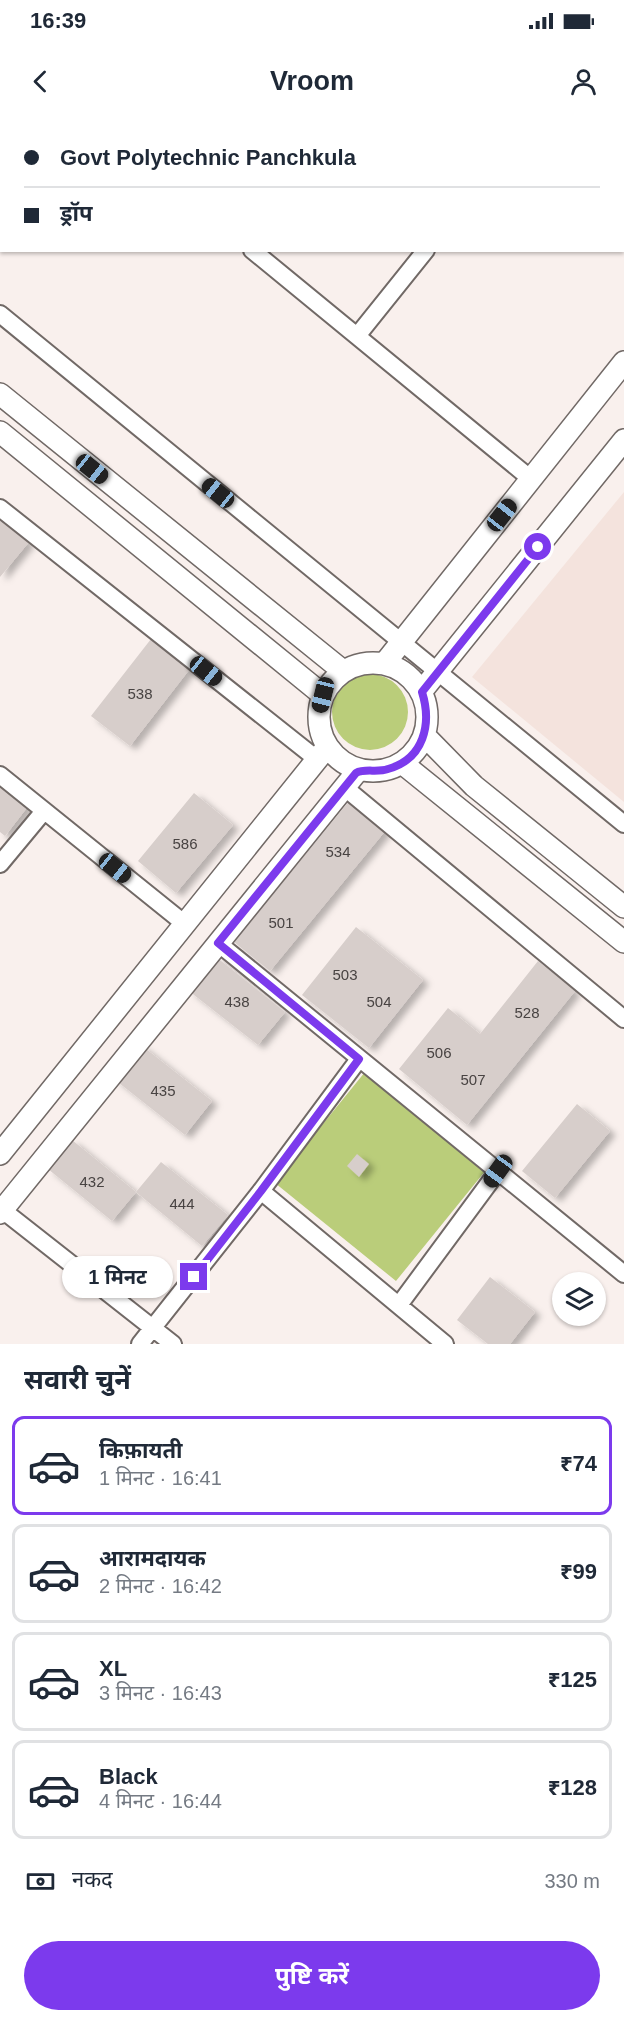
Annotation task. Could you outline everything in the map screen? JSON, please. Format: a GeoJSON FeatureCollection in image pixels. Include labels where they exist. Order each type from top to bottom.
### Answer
{"type":"FeatureCollection","features":[{"type":"Feature","properties":{"kind":"street"},"geometry":{"type":"LineString","coordinates":[[254,252],[531,478]]}},
{"type":"Feature","properties":{"kind":"street"},"geometry":{"type":"LineString","coordinates":[[357,336],[424,252]]}},
{"type":"Feature","properties":{"kind":"street"},"geometry":{"type":"LineString","coordinates":[[0,314],[624,824]]}},
{"type":"Feature","properties":{"kind":"street"},"geometry":{"type":"LineString","coordinates":[[384,664],[624,362]]}},
{"type":"Feature","properties":{"kind":"street"},"geometry":{"type":"LineString","coordinates":[[0,394],[343,671]]}},
{"type":"Feature","properties":{"kind":"street"},"geometry":{"type":"LineString","coordinates":[[0,432],[323,695]]}},
{"type":"Feature","properties":{"kind":"street"},"geometry":{"type":"LineString","coordinates":[[422,692],[624,440]]}},
{"type":"Feature","properties":{"kind":"street"},"geometry":{"type":"LineString","coordinates":[[0,508],[322,754],[361,770],[382,771],[402,764],[416,752],[424,735],[427,721],[422,692],[412,679],[399,669],[384,664],[363,664],[343,671],[331,682],[323,695],[318,713],[322,754],[0,1154]]}},
{"type":"Feature","properties":{"kind":"street"},"geometry":{"type":"LineString","coordinates":[[424,735],[474,786],[624,907]]}},
{"type":"Feature","properties":{"kind":"street"},"geometry":{"type":"LineString","coordinates":[[402,764],[624,942]]}},
{"type":"Feature","properties":{"kind":"street"},"geometry":{"type":"LineString","coordinates":[[173,1344],[1,1210],[344,787],[361,770]]}},
{"type":"Feature","properties":{"kind":"street"},"geometry":{"type":"LineString","coordinates":[[0,775],[185,924]]}},
{"type":"Feature","properties":{"kind":"street"},"geometry":{"type":"LineString","coordinates":[[344,787],[624,1018]]}},
{"type":"Feature","properties":{"kind":"street"},"geometry":{"type":"LineString","coordinates":[[0,864],[44,811]]}},
{"type":"Feature","properties":{"kind":"street"},"geometry":{"type":"LineString","coordinates":[[218,943],[624,1274]]}},
{"type":"Feature","properties":{"kind":"street"},"geometry":{"type":"LineString","coordinates":[[140,1344],[261,1191],[359,1059]]}},
{"type":"Feature","properties":{"kind":"street"},"geometry":{"type":"LineString","coordinates":[[399,1305],[498,1171]]}},
{"type":"Feature","properties":{"kind":"street"},"geometry":{"type":"LineString","coordinates":[[261,1191],[446,1344]]}},
{"type":"Feature","properties":{"kind":"shaded area"},"geometry":{"type":"Polygon","coordinates":[[[624,492],[624,802],[472,677],[624,492]]]}},
{"type":"Feature","properties":{"kind":"green space"},"geometry":{"type":"Polygon","coordinates":[[[370,674],[385,677],[397,685],[405,697],[408,712],[405,727],[397,739],[385,747],[370,750],[355,747],[343,739],[335,727],[332,712],[335,697],[343,685],[355,677],[370,674]]]}},
{"type":"Feature","properties":{"kind":"green space"},"geometry":{"type":"Polygon","coordinates":[[[365,1072],[486,1170],[396,1281],[275,1183],[365,1072]]]}},
{"type":"Feature","properties":{"kind":"building"},"geometry":{"type":"Polygon","coordinates":[[[0,519],[29,542],[0,577],[0,519]]]}},
{"type":"Feature","properties":{"kind":"building"},"geometry":{"type":"Polygon","coordinates":[[[151,639],[189,670],[130,746],[91,716],[151,639]]]}},
{"type":"Feature","properties":{"kind":"building"},"geometry":{"type":"Polygon","coordinates":[[[0,782],[29,805],[5,836],[0,832],[0,782]]]}},
{"type":"Feature","properties":{"kind":"building"},"geometry":{"type":"Polygon","coordinates":[[[194,793],[233,825],[176,893],[138,861],[194,793]]]}},
{"type":"Feature","properties":{"kind":"building"},"geometry":{"type":"Polygon","coordinates":[[[350,800],[386,830],[270,971],[234,942],[350,800]]]}},
{"type":"Feature","properties":{"kind":"building"},"geometry":{"type":"Polygon","coordinates":[[[356,927],[423,980],[369,1048],[302,995],[356,927]]]}},
{"type":"Feature","properties":{"kind":"building"},"geometry":{"type":"Polygon","coordinates":[[[216,957],[285,1012],[258,1045],[189,991],[216,957]]]}},
{"type":"Feature","properties":{"kind":"building"},"geometry":{"type":"Polygon","coordinates":[[[538,961],[575,991],[467,1125],[399,1069],[448,1008],[480,1034],[538,961]]]}},
{"type":"Feature","properties":{"kind":"building"},"geometry":{"type":"Polygon","coordinates":[[[141,1045],[212,1101],[185,1135],[114,1079],[141,1045]]]}},
{"type":"Feature","properties":{"kind":"building"},"geometry":{"type":"Polygon","coordinates":[[[577,1104],[610,1131],[555,1198],[522,1171],[577,1104]]]}},
{"type":"Feature","properties":{"kind":"building"},"geometry":{"type":"Polygon","coordinates":[[[72,1140],[136,1192],[112,1221],[48,1169],[72,1140]]]}},
{"type":"Feature","properties":{"kind":"building"},"geometry":{"type":"Polygon","coordinates":[[[357,1154],[369,1164],[359,1177],[347,1166],[357,1154]]]}},
{"type":"Feature","properties":{"kind":"building"},"geometry":{"type":"Polygon","coordinates":[[[161,1162],[228,1215],[202,1246],[136,1192],[161,1162]]]}},
{"type":"Feature","properties":{"kind":"building"},"geometry":{"type":"Polygon","coordinates":[[[490,1277],[535,1312],[510,1344],[488,1344],[457,1320],[490,1277]]]}},
{"type":"Feature","properties":{"kind":"route"},"geometry":{"type":"LineString","coordinates":[[194,1277],[359,1059],[218,943],[356,773],[361,770],[375,772],[389,769],[402,764],[416,752],[424,735],[427,721],[422,692],[538,547]]}}]}
